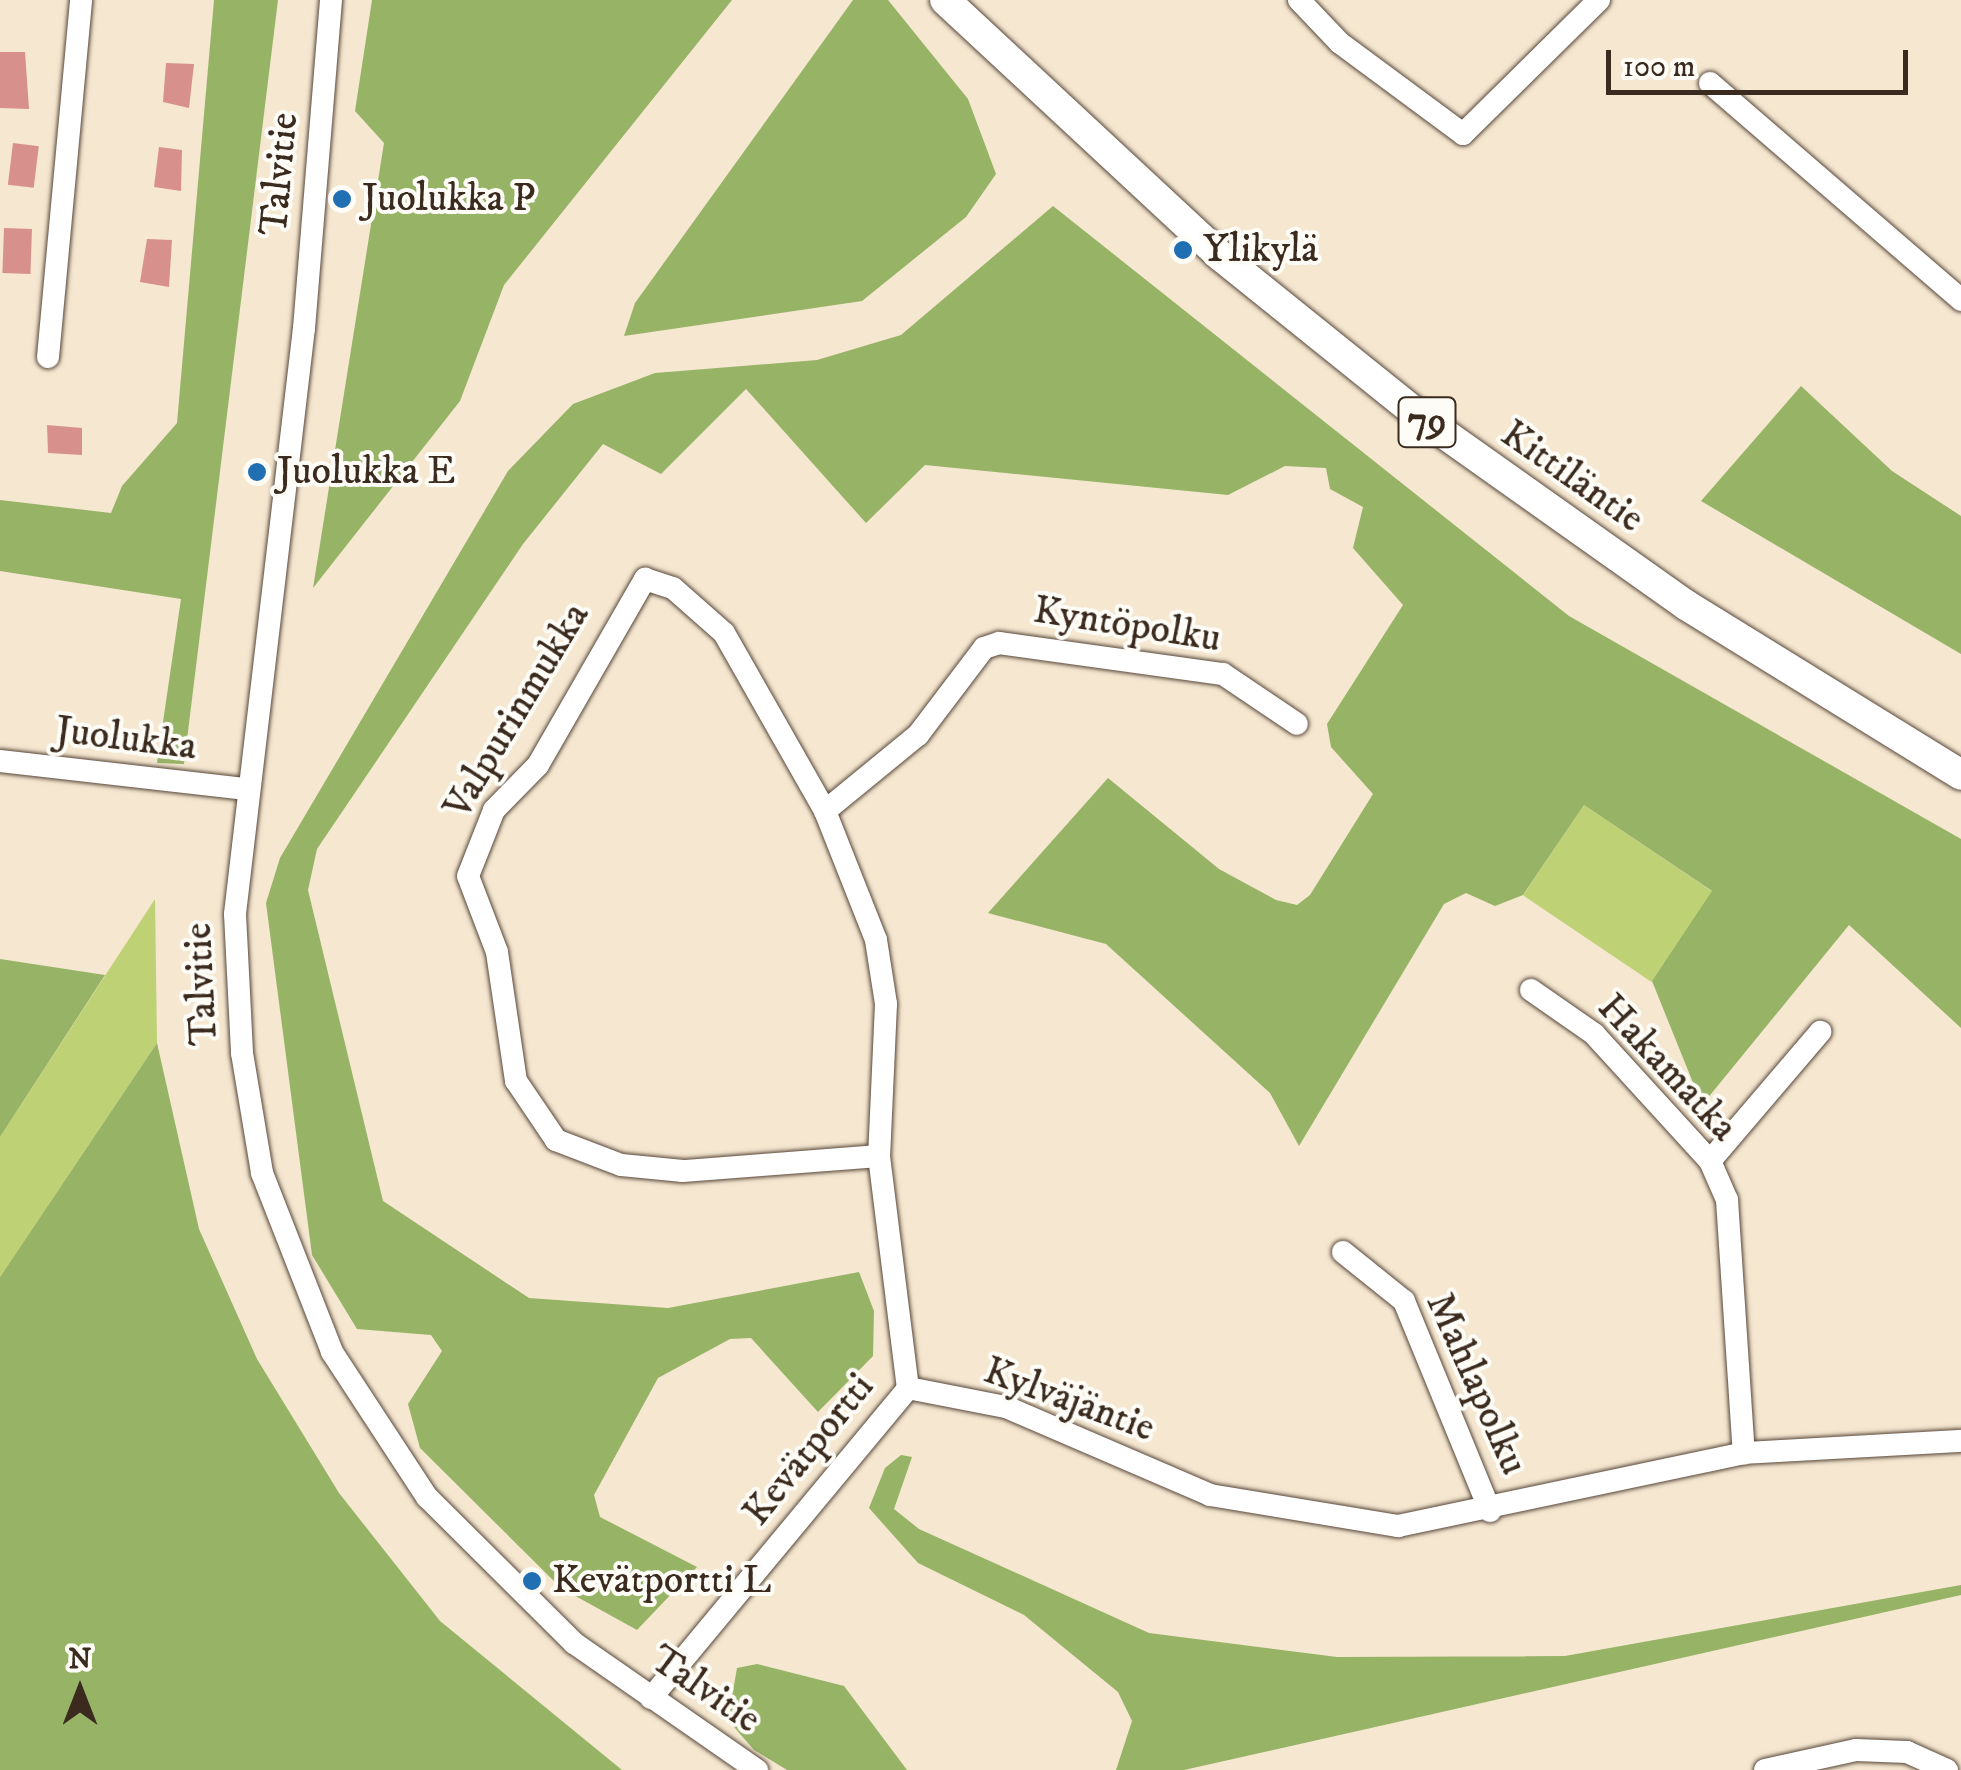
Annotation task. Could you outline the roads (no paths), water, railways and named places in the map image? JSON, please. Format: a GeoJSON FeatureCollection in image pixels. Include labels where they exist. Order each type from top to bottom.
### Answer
{"type":"FeatureCollection","features":[{"type":"Feature","properties":{"kind":"main road","name":"Kittiläntie"},"geometry":{"type":"LineString","coordinates":[[945,0],[1218,254],[1422,418],[1686,606],[1961,775]]}},
{"type":"Feature","properties":{"kind":"street"},"geometry":{"type":"LineString","coordinates":[[48,357],[81,0]]}},
{"type":"Feature","properties":{"kind":"street","name":"Talvitie"},"geometry":{"type":"LineString","coordinates":[[330,0],[304,328],[244,789],[235,914],[242,1053],[262,1173],[310,1306],[427,1496],[536,1609],[651,1698],[756,1770]]}},
{"type":"Feature","properties":{"kind":"street"},"geometry":{"type":"LineString","coordinates":[[1299,0],[1340,43],[1463,134],[1599,0]]}},
{"type":"Feature","properties":{"kind":"street"},"geometry":{"type":"LineString","coordinates":[[1710,83],[1961,300]]}},
{"type":"Feature","properties":{"kind":"street","name":"Valpurinmukka"},"geometry":{"type":"LineString","coordinates":[[825,811],[724,633],[673,588],[645,579],[538,765],[494,810],[468,876],[497,952],[516,1081],[556,1140],[621,1165],[683,1171],[879,1156]]}},
{"type":"Feature","properties":{"kind":"street","name":"Kyntöpolku"},"geometry":{"type":"LineString","coordinates":[[825,811],[918,735],[984,648],[999,643],[1223,674],[1297,724]]}},
{"type":"Feature","properties":{"kind":"street","name":"Juolukka"},"geometry":{"type":"LineString","coordinates":[[0,761],[244,789]]}},
{"type":"Feature","properties":{"kind":"street"},"geometry":{"type":"LineString","coordinates":[[825,811],[876,940],[886,1004],[879,1156],[908,1388]]}},
{"type":"Feature","properties":{"kind":"street","name":"Hakamatka"},"geometry":{"type":"LineString","coordinates":[[1530,990],[1594,1034],[1710,1160],[1727,1200],[1744,1453]]}},
{"type":"Feature","properties":{"kind":"street"},"geometry":{"type":"LineString","coordinates":[[1710,1160],[1820,1032]]}},
{"type":"Feature","properties":{"kind":"street","name":"Mahlapolku"},"geometry":{"type":"LineString","coordinates":[[1343,1252],[1404,1301],[1490,1511]]}},
{"type":"Feature","properties":{"kind":"street","name":"Kevätportti"},"geometry":{"type":"LineString","coordinates":[[651,1698],[908,1388]]}},
{"type":"Feature","properties":{"kind":"street","name":"Kylväjäntie"},"geometry":{"type":"LineString","coordinates":[[908,1388],[1006,1407],[1210,1494],[1398,1526],[1490,1511],[1744,1453],[1961,1441]]}},
{"type":"Feature","properties":{"kind":"street"},"geometry":{"type":"LineString","coordinates":[[1765,1770],[1856,1750],[1907,1752],[1947,1770]]}},
{"type":"Feature","properties":{"kind":"place","name":"Juolukka P"},"geometry":{"type":"Point","coordinates":[342,199]}},
{"type":"Feature","properties":{"kind":"place","name":"Ylikylä"},"geometry":{"type":"Point","coordinates":[1183,250]}},
{"type":"Feature","properties":{"kind":"place","name":"Juolukka E"},"geometry":{"type":"Point","coordinates":[257,472]}},
{"type":"Feature","properties":{"kind":"place","name":"Kevätportti L"},"geometry":{"type":"Point","coordinates":[532,1581]}}]}
